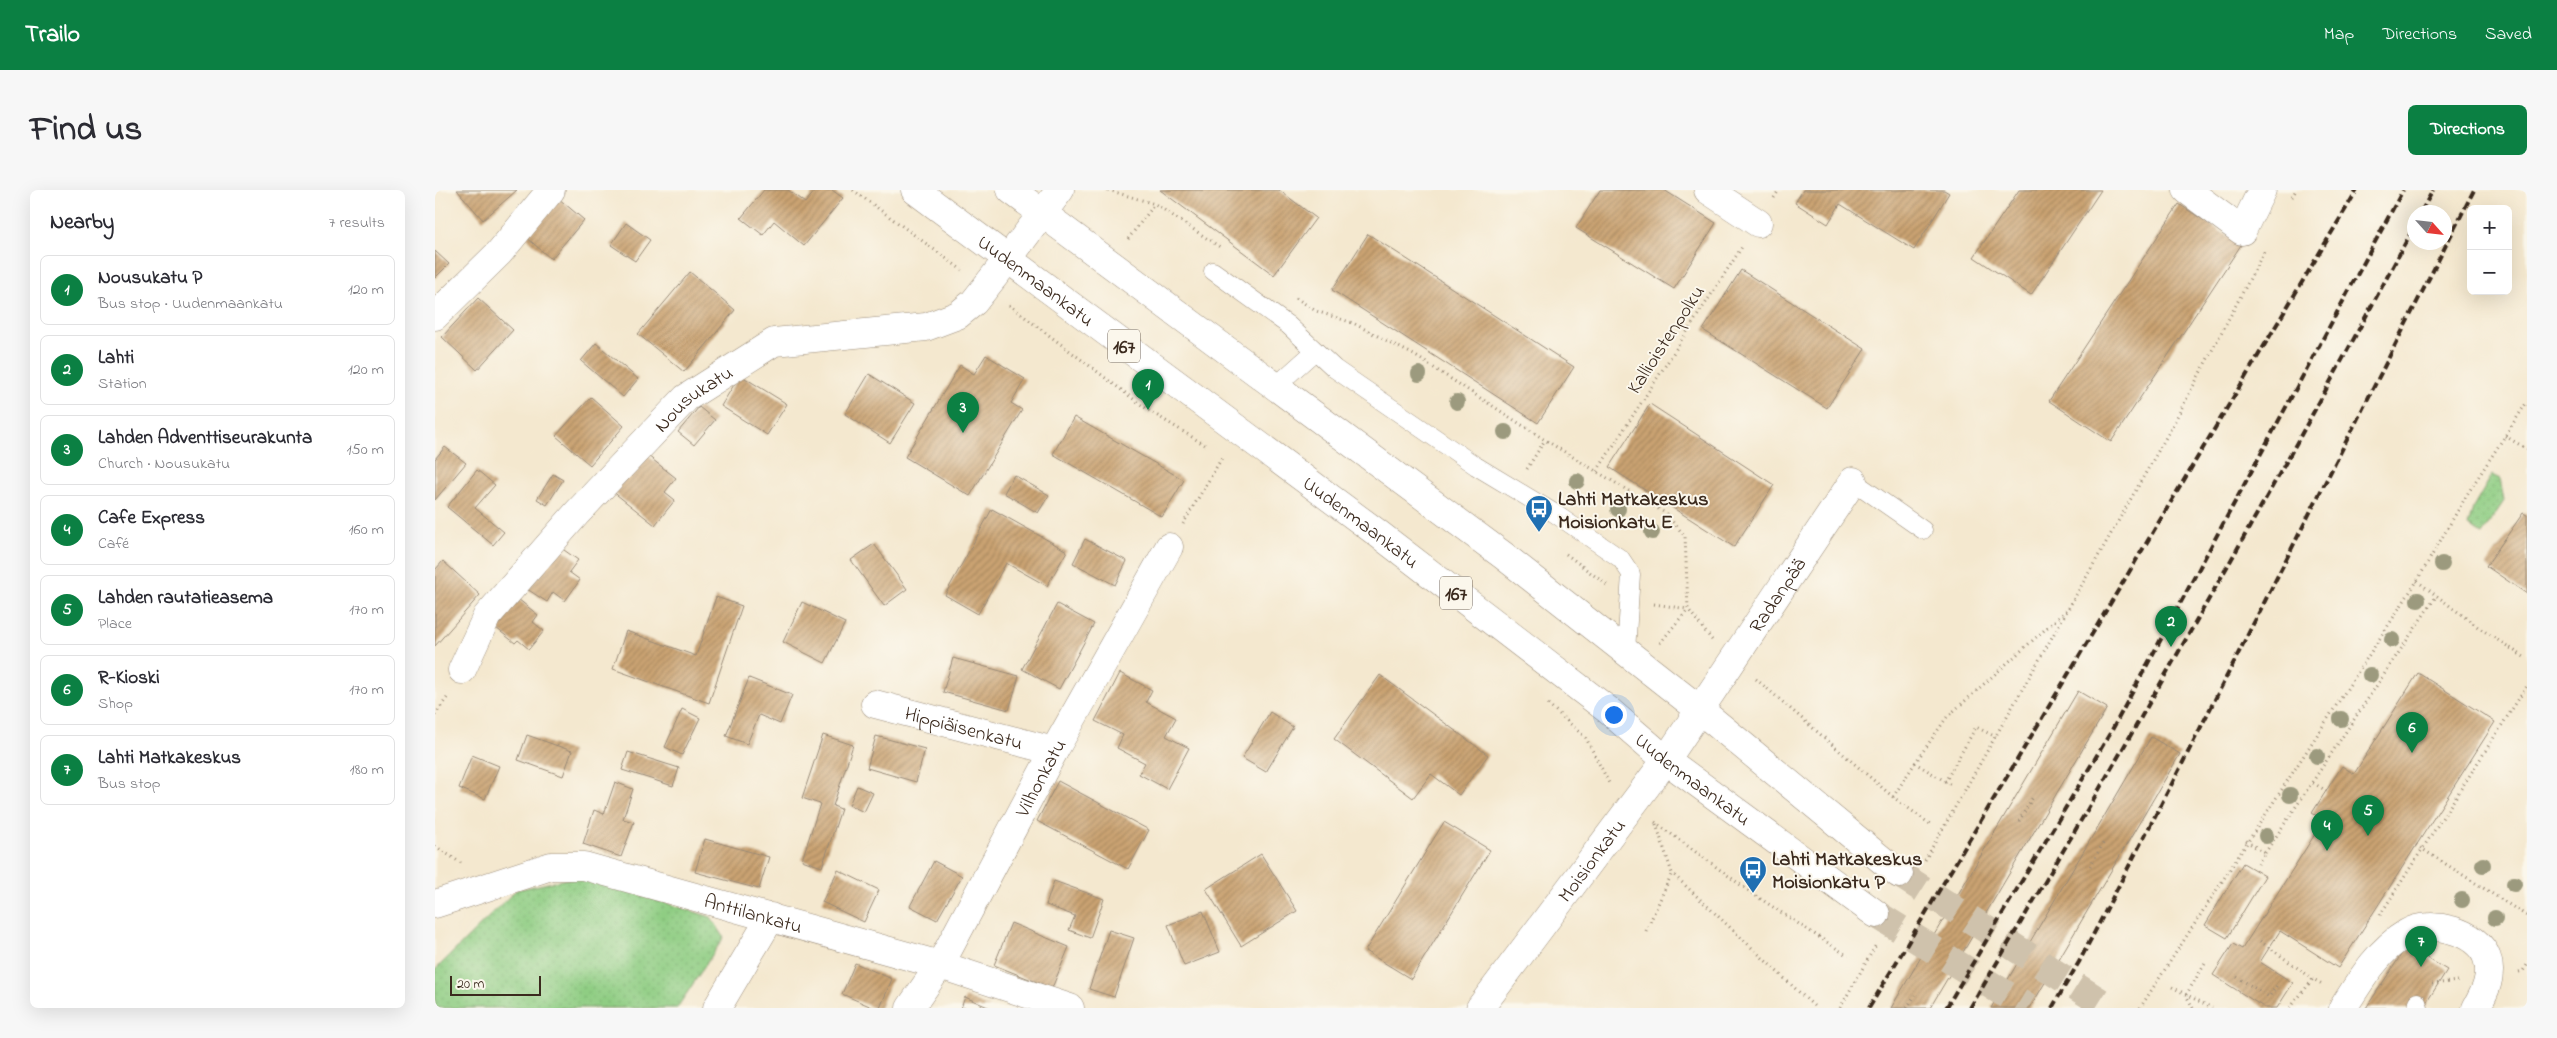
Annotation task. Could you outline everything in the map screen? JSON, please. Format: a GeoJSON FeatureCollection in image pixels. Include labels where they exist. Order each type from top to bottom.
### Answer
{"type":"FeatureCollection","features":[{"type":"Feature","properties":{"kind":"street"},"geometry":{"type":"LineString","coordinates":[[435,316],[499,253],[551,190]]}},
{"type":"Feature","properties":{"kind":"street","name":"Uudenmaankatu"},"geometry":{"type":"LineString","coordinates":[[915,190],[1376,532],[1608,710],[1666,760],[1877,927]]}},
{"type":"Feature","properties":{"kind":"street"},"geometry":{"type":"LineString","coordinates":[[1011,190],[1277,385],[1504,556],[1700,710],[1911,869]]}},
{"type":"Feature","properties":{"kind":"street","name":"Nousukatu"},"geometry":{"type":"LineString","coordinates":[[462,670],[487,616],[577,513],[686,398],[774,342],[926,327],[958,315],[986,288],[1060,190]]}},
{"type":"Feature","properties":{"kind":"street"},"geometry":{"type":"LineString","coordinates":[[1708,190],[1758,223]]}},
{"type":"Feature","properties":{"kind":"street"},"geometry":{"type":"LineString","coordinates":[[2187,190],[2242,232],[2262,190]]}},
{"type":"Feature","properties":{"kind":"street","name":"Radanpää"},"geometry":{"type":"LineString","coordinates":[[1700,710],[1853,481]]}},
{"type":"Feature","properties":{"kind":"street","name":"Vilhonkatu"},"geometry":{"type":"LineString","coordinates":[[910,1008],[939,966],[1054,751],[1169,547]]}},
{"type":"Feature","properties":{"kind":"street","name":"Hippiäisenkatu"},"geometry":{"type":"LineString","coordinates":[[875,704],[1054,751]]}},
{"type":"Feature","properties":{"kind":"street","name":"Moisionkatu"},"geometry":{"type":"LineString","coordinates":[[1480,1008],[1666,760],[1700,710]]}},
{"type":"Feature","properties":{"kind":"street","name":"Anttilankatu"},"geometry":{"type":"LineString","coordinates":[[435,904],[551,866],[584,866],[771,917],[939,966],[1070,1008]]}},
{"type":"Feature","properties":{"kind":"street"},"geometry":{"type":"LineString","coordinates":[[717,1008],[771,917]]}},
{"type":"Feature","properties":{"kind":"street"},"geometry":{"type":"LineString","coordinates":[[2343,1008],[2364,974],[2385,950],[2407,932],[2436,926],[2468,937],[2487,956],[2489,977],[2485,993],[2476,1008]]}},
{"type":"Feature","properties":{"kind":"lane"},"geometry":{"type":"LineString","coordinates":[[1213,271],[1288,325],[1335,369],[1476,466],[1554,513],[1621,559],[1631,574],[1627,651]]}},
{"type":"Feature","properties":{"kind":"lane"},"geometry":{"type":"LineString","coordinates":[[1277,385],[1315,351]]}},
{"type":"Feature","properties":{"kind":"lane"},"geometry":{"type":"LineString","coordinates":[[1853,481],[1923,530]]}},
{"type":"Feature","properties":{"kind":"path"},"geometry":{"type":"LineString","coordinates":[[853,190],[1148,410],[1209,447]]}},
{"type":"Feature","properties":{"kind":"path"},"geometry":{"type":"LineString","coordinates":[[2288,206],[2296,190]]}},
{"type":"Feature","properties":{"kind":"path","name":"Kallioistenpolku"},"geometry":{"type":"LineString","coordinates":[[1597,471],[1758,223]]}},
{"type":"Feature","properties":{"kind":"path"},"geometry":{"type":"LineString","coordinates":[[1911,869],[1996,737],[2071,606],[2169,432],[2268,245]]}},
{"type":"Feature","properties":{"kind":"path"},"geometry":{"type":"LineString","coordinates":[[2140,1008],[2246,841],[2417,581],[2468,493],[2527,402]]}},
{"type":"Feature","properties":{"kind":"path"},"geometry":{"type":"LineString","coordinates":[[2505,436],[2527,449]]}},
{"type":"Feature","properties":{"kind":"path"},"geometry":{"type":"LineString","coordinates":[[1534,458],[1545,440]]}},
{"type":"Feature","properties":{"kind":"path"},"geometry":{"type":"LineString","coordinates":[[1216,451],[1231,459]]}},
{"type":"Feature","properties":{"kind":"path"},"geometry":{"type":"LineString","coordinates":[[1169,547],[1224,455]]}},
{"type":"Feature","properties":{"kind":"path"},"geometry":{"type":"LineString","coordinates":[[2417,581],[2478,627],[2527,659]]}},
{"type":"Feature","properties":{"kind":"path"},"geometry":{"type":"LineString","coordinates":[[2258,864],[2437,595]]}},
{"type":"Feature","properties":{"kind":"path"},"geometry":{"type":"LineString","coordinates":[[1629,597],[1649,603],[1688,609]]}},
{"type":"Feature","properties":{"kind":"path"},"geometry":{"type":"LineString","coordinates":[[1893,797],[1947,717],[2071,606]]}},
{"type":"Feature","properties":{"kind":"path"},"geometry":{"type":"LineString","coordinates":[[2374,923],[2527,686]]}},
{"type":"Feature","properties":{"kind":"path"},"geometry":{"type":"LineString","coordinates":[[1543,700],[1586,738],[1610,784],[1655,821],[1753,894],[1848,956]]}},
{"type":"Feature","properties":{"kind":"path"},"geometry":{"type":"LineString","coordinates":[[1945,782],[1976,727],[1996,737]]}},
{"type":"Feature","properties":{"kind":"path"},"geometry":{"type":"LineString","coordinates":[[1915,763],[1953,786]]}},
{"type":"Feature","properties":{"kind":"path"},"geometry":{"type":"LineString","coordinates":[[2313,783],[2327,791]]}},
{"type":"Feature","properties":{"kind":"path"},"geometry":{"type":"LineString","coordinates":[[2019,821],[2033,797]]}},
{"type":"Feature","properties":{"kind":"path"},"geometry":{"type":"LineString","coordinates":[[1655,821],[1672,873],[1816,1008]]}},
{"type":"Feature","properties":{"kind":"path"},"geometry":{"type":"LineString","coordinates":[[2246,841],[2265,853]]}},
{"type":"Feature","properties":{"kind":"path"},"geometry":{"type":"LineString","coordinates":[[2090,866],[2104,842]]}},
{"type":"Feature","properties":{"kind":"path"},"geometry":{"type":"LineString","coordinates":[[2416,845],[2527,916]]}},
{"type":"Feature","properties":{"kind":"path"},"geometry":{"type":"LineString","coordinates":[[1646,931],[1672,873]]}},
{"type":"Feature","properties":{"kind":"path"},"geometry":{"type":"LineString","coordinates":[[1840,1008],[1877,927]]}},
{"type":"Feature","properties":{"kind":"path"},"geometry":{"type":"LineString","coordinates":[[2260,941],[2313,979],[2327,986]]}},
{"type":"Feature","properties":{"kind":"path"},"geometry":{"type":"LineString","coordinates":[[2186,995],[2206,962]]}},
{"type":"Feature","properties":{"kind":"path"},"geometry":{"type":"LineString","coordinates":[[2237,976],[2269,998],[2277,985]]}},
{"type":"Feature","properties":{"kind":"path"},"geometry":{"type":"LineString","coordinates":[[2290,1008],[2313,979]]}},
{"type":"Feature","properties":{"kind":"path"},"geometry":{"type":"LineString","coordinates":[[2172,987],[2212,1008]]}},
{"type":"Feature","properties":{"kind":"path"},"geometry":{"type":"LineString","coordinates":[[2186,995],[2193,1008]]}},
{"type":"Feature","properties":{"kind":"path"},"geometry":{"type":"LineString","coordinates":[[1907,1008],[1915,996]]}},
{"type":"Feature","properties":{"kind":"green space"},"geometry":{"type":"Polygon","coordinates":[[[2492,475],[2500,479],[2504,501],[2482,534],[2468,526],[2473,508],[2492,475]]]}},
{"type":"Feature","properties":{"kind":"green space"},"geometry":{"type":"Polygon","coordinates":[[[580,876],[711,917],[724,937],[677,1008],[435,1008],[435,970],[516,890],[580,876]]]}},
{"type":"Feature","properties":{"kind":"building"},"geometry":{"type":"Polygon","coordinates":[[[457,190],[517,190],[483,220],[457,190]]]}},
{"type":"Feature","properties":{"kind":"building"},"geometry":{"type":"Polygon","coordinates":[[[764,190],[788,190],[805,203],[816,190],[832,190],[843,198],[804,246],[774,221],[763,235],[741,218],[764,190]]]}},
{"type":"Feature","properties":{"kind":"building"},"geometry":{"type":"Polygon","coordinates":[[[1160,190],[1279,190],[1316,218],[1274,275],[1160,190]]]}},
{"type":"Feature","properties":{"kind":"building"},"geometry":{"type":"Polygon","coordinates":[[[1600,190],[1664,190],[1716,223],[1674,289],[1576,228],[1600,190]]]}},
{"type":"Feature","properties":{"kind":"building"},"geometry":{"type":"Polygon","coordinates":[[[1803,190],[1944,190],[1949,193],[1914,250],[1840,204],[1828,224],[1795,203],[1803,190]]]}},
{"type":"Feature","properties":{"kind":"building"},"geometry":{"type":"Polygon","coordinates":[[[2019,190],[2101,190],[2031,295],[1974,257],[2019,190]]]}},
{"type":"Feature","properties":{"kind":"building"},"geometry":{"type":"Polygon","coordinates":[[[558,198],[584,220],[551,259],[525,236],[558,198]]]}},
{"type":"Feature","properties":{"kind":"building"},"geometry":{"type":"Polygon","coordinates":[[[2179,204],[2241,245],[2111,442],[2049,401],[2179,204]]]}},
{"type":"Feature","properties":{"kind":"building"},"geometry":{"type":"Polygon","coordinates":[[[626,223],[650,240],[635,261],[611,245],[626,223]]]}},
{"type":"Feature","properties":{"kind":"building"},"geometry":{"type":"Polygon","coordinates":[[[1368,234],[1574,367],[1538,423],[1332,290],[1368,234]]]}},
{"type":"Feature","properties":{"kind":"building"},"geometry":{"type":"Polygon","coordinates":[[[435,251],[449,264],[435,278],[435,251]]]}},
{"type":"Feature","properties":{"kind":"building"},"geometry":{"type":"Polygon","coordinates":[[[1741,270],[1865,349],[1827,408],[1703,330],[1741,270]]]}},
{"type":"Feature","properties":{"kind":"building"},"geometry":{"type":"Polygon","coordinates":[[[690,272],[735,310],[684,372],[638,334],[690,272]]]}},
{"type":"Feature","properties":{"kind":"building"},"geometry":{"type":"Polygon","coordinates":[[[478,298],[513,330],[477,370],[442,337],[478,298]]]}},
{"type":"Feature","properties":{"kind":"building"},"geometry":{"type":"Polygon","coordinates":[[[596,343],[638,379],[623,397],[581,361],[596,343]]]}},
{"type":"Feature","properties":{"kind":"building"},"geometry":{"type":"Polygon","coordinates":[[[986,355],[1025,379],[1011,403],[1022,410],[970,496],[905,457],[960,365],[974,374],[986,355]]]}},
{"type":"Feature","properties":{"kind":"building"},"geometry":{"type":"Polygon","coordinates":[[[869,374],[915,403],[890,443],[845,414],[869,374]]]}},
{"type":"Feature","properties":{"kind":"building"},"geometry":{"type":"Polygon","coordinates":[[[740,375],[787,404],[767,435],[721,406],[740,375]]]}},
{"type":"Feature","properties":{"kind":"building"},"geometry":{"type":"Polygon","coordinates":[[[591,397],[624,426],[590,465],[556,436],[591,397]]]}},
{"type":"Feature","properties":{"kind":"building"},"geometry":{"type":"Polygon","coordinates":[[[1650,404],[1774,485],[1734,547],[1609,467],[1650,404]]]}},
{"type":"Feature","properties":{"kind":"building"},"geometry":{"type":"Polygon","coordinates":[[[699,407],[715,420],[694,445],[678,432],[699,407]]]}},
{"type":"Feature","properties":{"kind":"building"},"geometry":{"type":"Polygon","coordinates":[[[1074,417],[1184,480],[1162,517],[1053,454],[1074,417]]]}},
{"type":"Feature","properties":{"kind":"building"},"geometry":{"type":"Polygon","coordinates":[[[445,447],[466,463],[435,500],[435,459],[445,447]]]}},
{"type":"Feature","properties":{"kind":"building"},"geometry":{"type":"Polygon","coordinates":[[[643,452],[676,478],[665,492],[675,500],[655,525],[612,491],[643,452]]]}},
{"type":"Feature","properties":{"kind":"building"},"geometry":{"type":"Polygon","coordinates":[[[477,470],[495,485],[475,508],[504,532],[493,545],[447,507],[477,470]]]}},
{"type":"Feature","properties":{"kind":"building"},"geometry":{"type":"Polygon","coordinates":[[[553,474],[563,480],[547,505],[537,499],[553,474]]]}},
{"type":"Feature","properties":{"kind":"building"},"geometry":{"type":"Polygon","coordinates":[[[1014,475],[1049,495],[1038,513],[1004,493],[1014,475]]]}},
{"type":"Feature","properties":{"kind":"building"},"geometry":{"type":"Polygon","coordinates":[[[992,509],[1067,551],[1047,586],[1006,563],[978,614],[945,595],[992,509]]]}},
{"type":"Feature","properties":{"kind":"building"},"geometry":{"type":"Polygon","coordinates":[[[2523,513],[2527,515],[2527,594],[2486,566],[2523,513]]]}},
{"type":"Feature","properties":{"kind":"building"},"geometry":{"type":"Polygon","coordinates":[[[1085,539],[1127,561],[1115,585],[1073,563],[1085,539]]]}},
{"type":"Feature","properties":{"kind":"building"},"geometry":{"type":"Polygon","coordinates":[[[874,544],[907,589],[884,606],[851,560],[874,544]]]}},
{"type":"Feature","properties":{"kind":"building"},"geometry":{"type":"Polygon","coordinates":[[[557,545],[578,560],[569,572],[580,580],[565,601],[553,592],[547,602],[527,589],[557,545]]]}},
{"type":"Feature","properties":{"kind":"building"},"geometry":{"type":"Polygon","coordinates":[[[443,561],[480,595],[435,646],[435,570],[443,561]]]}},
{"type":"Feature","properties":{"kind":"building"},"geometry":{"type":"Polygon","coordinates":[[[716,597],[742,606],[709,703],[613,669],[626,631],[696,656],[716,597]]]}},
{"type":"Feature","properties":{"kind":"building"},"geometry":{"type":"Polygon","coordinates":[[[518,599],[538,615],[533,622],[544,631],[529,649],[518,640],[515,643],[496,628],[518,599]]]}},
{"type":"Feature","properties":{"kind":"building"},"geometry":{"type":"Polygon","coordinates":[[[802,602],[845,623],[825,663],[783,642],[802,602]]]}},
{"type":"Feature","properties":{"kind":"building"},"geometry":{"type":"Polygon","coordinates":[[[1057,604],[1094,624],[1059,689],[1022,669],[1057,604]]]}},
{"type":"Feature","properties":{"kind":"building"},"geometry":{"type":"Polygon","coordinates":[[[953,658],[1019,676],[1009,710],[943,692],[953,658]]]}},
{"type":"Feature","properties":{"kind":"building"},"geometry":{"type":"Polygon","coordinates":[[[1120,673],[1152,690],[1146,702],[1176,718],[1166,736],[1189,748],[1167,789],[1139,774],[1145,763],[1117,748],[1123,735],[1095,721],[1120,673]]]}},
{"type":"Feature","properties":{"kind":"building"},"geometry":{"type":"Polygon","coordinates":[[[2418,673],[2495,722],[2338,968],[2280,931],[2260,962],[2293,983],[2277,1008],[2265,1008],[2213,975],[2233,944],[2242,949],[2324,820],[2312,813],[2342,766],[2354,774],[2418,673]]]}},
{"type":"Feature","properties":{"kind":"building"},"geometry":{"type":"Polygon","coordinates":[[[1380,675],[1488,755],[1459,795],[1431,774],[1413,798],[1334,739],[1380,675]]]}},
{"type":"Feature","properties":{"kind":"building"},"geometry":{"type":"Polygon","coordinates":[[[749,678],[792,695],[780,724],[759,715],[747,744],[726,736],[749,678]]]}},
{"type":"Feature","properties":{"kind":"building"},"geometry":{"type":"Polygon","coordinates":[[[2078,691],[2107,708],[1930,1008],[1891,1008],[2078,691]]]}},
{"type":"Feature","properties":{"kind":"building"},"geometry":{"type":"Polygon","coordinates":[[[682,709],[700,718],[682,755],[665,747],[682,709]]]}},
{"type":"Feature","properties":{"kind":"building"},"geometry":{"type":"Polygon","coordinates":[[[1270,712],[1293,727],[1266,772],[1242,758],[1270,712]]]}},
{"type":"Feature","properties":{"kind":"building"},"geometry":{"type":"Polygon","coordinates":[[[527,735],[572,751],[563,776],[518,760],[527,735]]]}},
{"type":"Feature","properties":{"kind":"building"},"geometry":{"type":"Polygon","coordinates":[[[823,735],[853,745],[833,806],[841,809],[822,867],[802,860],[820,804],[802,798],[823,735]]]}},
{"type":"Feature","properties":{"kind":"building"},"geometry":{"type":"Polygon","coordinates":[[[876,736],[925,749],[916,782],[867,768],[876,736]]]}},
{"type":"Feature","properties":{"kind":"building"},"geometry":{"type":"Polygon","coordinates":[[[2151,737],[2180,754],[2030,1008],[1991,1008],[2151,737]]]}},
{"type":"Feature","properties":{"kind":"building"},"geometry":{"type":"Polygon","coordinates":[[[628,752],[679,768],[673,786],[622,770],[628,752]]]}},
{"type":"Feature","properties":{"kind":"building"},"geometry":{"type":"Polygon","coordinates":[[[472,755],[499,766],[485,799],[459,788],[472,755]]]}},
{"type":"Feature","properties":{"kind":"building"},"geometry":{"type":"Polygon","coordinates":[[[1058,781],[1149,830],[1128,869],[1037,821],[1058,781]]]}},
{"type":"Feature","properties":{"kind":"building"},"geometry":{"type":"Polygon","coordinates":[[[615,782],[633,789],[623,819],[634,822],[621,857],[583,844],[594,810],[604,814],[615,782]]]}},
{"type":"Feature","properties":{"kind":"building"},"geometry":{"type":"Polygon","coordinates":[[[857,786],[873,793],[864,812],[849,805],[857,786]]]}},
{"type":"Feature","properties":{"kind":"building"},"geometry":{"type":"Polygon","coordinates":[[[1444,822],[1490,850],[1411,979],[1365,951],[1444,822]]]}},
{"type":"Feature","properties":{"kind":"building"},"geometry":{"type":"Polygon","coordinates":[[[705,839],[769,857],[759,889],[695,872],[705,839]]]}},
{"type":"Feature","properties":{"kind":"building"},"geometry":{"type":"Polygon","coordinates":[[[1261,854],[1297,911],[1241,946],[1206,889],[1261,854]]]}},
{"type":"Feature","properties":{"kind":"building"},"geometry":{"type":"Polygon","coordinates":[[[934,861],[962,876],[937,920],[910,906],[934,861]]]}},
{"type":"Feature","properties":{"kind":"building"},"geometry":{"type":"Polygon","coordinates":[[[2243,863],[2265,876],[2227,938],[2205,925],[2243,863]]]}},
{"type":"Feature","properties":{"kind":"building"},"geometry":{"type":"Polygon","coordinates":[[[838,870],[879,890],[864,922],[822,902],[838,870]]]}},
{"type":"Feature","properties":{"kind":"building"},"geometry":{"type":"Polygon","coordinates":[[[1054,881],[1104,899],[1090,938],[1069,930],[1075,916],[1046,905],[1054,881]]]}},
{"type":"Feature","properties":{"kind":"building"},"geometry":{"type":"Polygon","coordinates":[[[1203,911],[1220,952],[1184,966],[1168,925],[1203,911]]]}},
{"type":"Feature","properties":{"kind":"building"},"geometry":{"type":"Polygon","coordinates":[[[1011,923],[1069,947],[1052,988],[994,965],[1011,923]]]}},
{"type":"Feature","properties":{"kind":"building"},"geometry":{"type":"Polygon","coordinates":[[[1109,930],[1134,938],[1114,997],[1089,989],[1109,930]]]}},
{"type":"Feature","properties":{"kind":"building"},"geometry":{"type":"Polygon","coordinates":[[[2407,946],[2447,970],[2423,1008],[2366,1008],[2407,946]]]}},
{"type":"Feature","properties":{"kind":"building"},"geometry":{"type":"Polygon","coordinates":[[[855,963],[892,979],[880,1008],[874,1008],[842,994],[855,963]]]}},
{"type":"Feature","properties":{"kind":"building"},"geometry":{"type":"Polygon","coordinates":[[[965,997],[990,1008],[961,1008],[965,997]]]}},
{"type":"Feature","properties":{"kind":"tunnel"},"geometry":{"type":"LineString","coordinates":[[1899,874],[2110,1008]]}},
{"type":"Feature","properties":{"kind":"tunnel"},"geometry":{"type":"LineString","coordinates":[[1876,914],[2028,1008]]}},
{"type":"Feature","properties":{"kind":"railway"},"geometry":{"type":"LineString","coordinates":[[1869,1008],[2357,190]]}},
{"type":"Feature","properties":{"kind":"railway"},"geometry":{"type":"LineString","coordinates":[[1946,1008],[2112,730],[2403,190]]}},
{"type":"Feature","properties":{"kind":"railway"},"geometry":{"type":"LineString","coordinates":[[2425,205],[2433,190]]}},
{"type":"Feature","properties":{"kind":"railway"},"geometry":{"type":"LineString","coordinates":[[2052,1008],[2079,962],[2179,770],[2474,190]]}},
{"type":"Feature","properties":{"kind":"railway"},"geometry":{"type":"LineString","coordinates":[[1970,1008],[2085,814],[2253,521],[2407,240]]}},
{"type":"Feature","properties":{"kind":"place","name":"Nousukatu P"},"geometry":{"type":"Point","coordinates":[1148,410]}},
{"type":"Feature","properties":{"kind":"place","name":"Lahden Adventtiseurakunta"},"geometry":{"type":"Point","coordinates":[963,433]}},
{"type":"Feature","properties":{"kind":"place","name":"Lahti Matkakeskus Moisionkatu E"},"geometry":{"type":"Point","coordinates":[1539,533]}},
{"type":"Feature","properties":{"kind":"place","name":"Lahti"},"geometry":{"type":"Point","coordinates":[2171,647]}},
{"type":"Feature","properties":{"kind":"place","name":"R-Kioski"},"geometry":{"type":"Point","coordinates":[2412,753]}},
{"type":"Feature","properties":{"kind":"place","name":"Lahden rautatieasema"},"geometry":{"type":"Point","coordinates":[2368,836]}},
{"type":"Feature","properties":{"kind":"place","name":"Cafe Express"},"geometry":{"type":"Point","coordinates":[2327,851]}},
{"type":"Feature","properties":{"kind":"place","name":"Lahti Matkakeskus Moisionkatu P"},"geometry":{"type":"Point","coordinates":[1753,894]}},
{"type":"Feature","properties":{"kind":"place","name":"Lahti Matkakeskus"},"geometry":{"type":"Point","coordinates":[2421,967]}}]}
